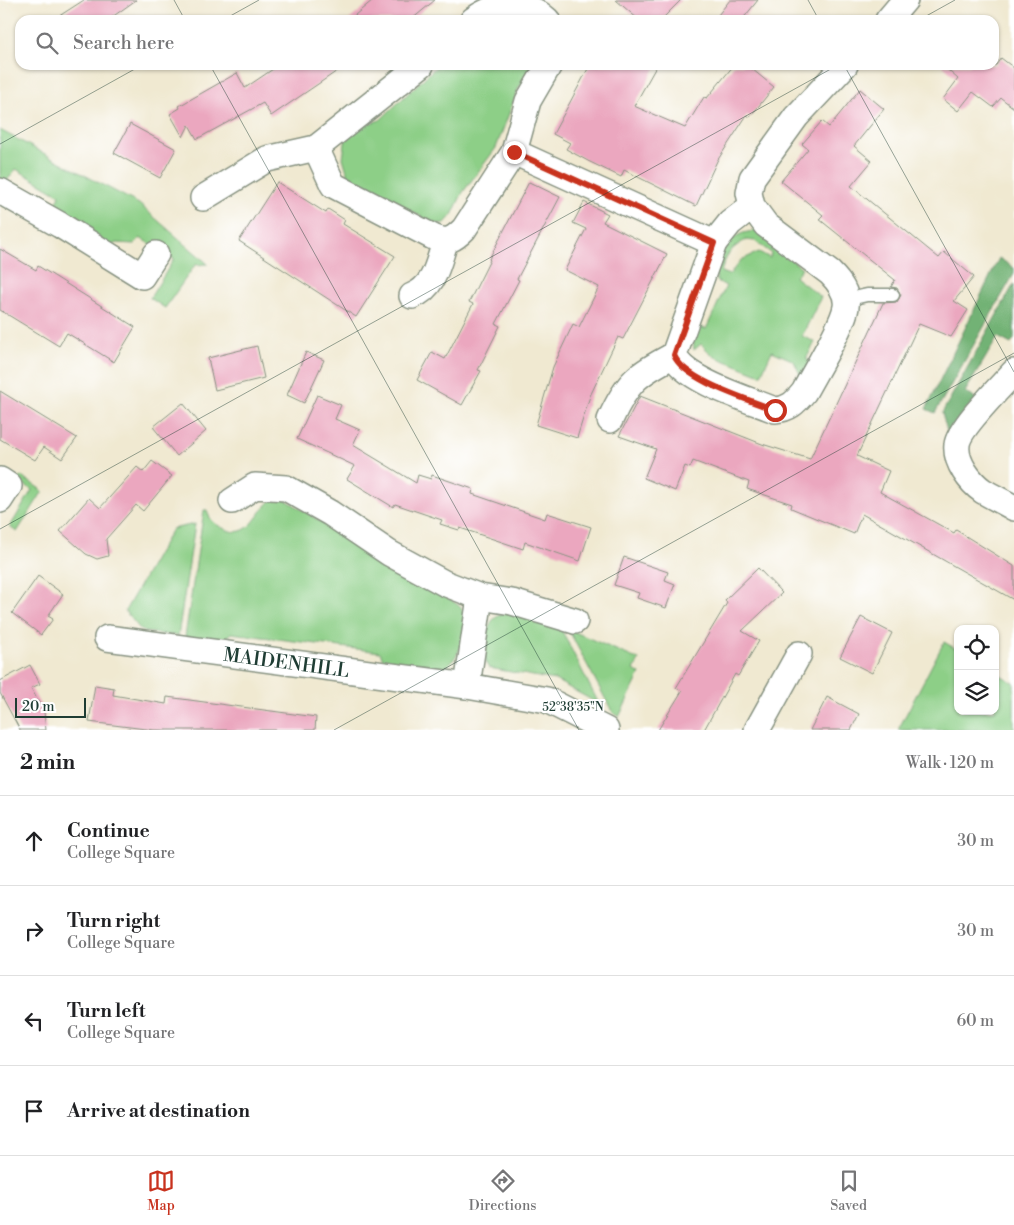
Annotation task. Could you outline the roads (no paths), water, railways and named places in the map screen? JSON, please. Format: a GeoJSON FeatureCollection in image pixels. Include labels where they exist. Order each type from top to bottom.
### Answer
{"type":"FeatureCollection","features":[{"type":"Feature","properties":{"kind":"street"},"geometry":{"type":"LineString","coordinates":[[892,15],[905,0]]}},
{"type":"Feature","properties":{"kind":"street"},"geometry":{"type":"LineString","coordinates":[[479,15],[484,11],[518,1],[532,7],[541,15]]}},
{"type":"Feature","properties":{"kind":"street"},"geometry":{"type":"LineString","coordinates":[[203,198],[268,159],[316,148],[416,70]]}},
{"type":"Feature","properties":{"kind":"street"},"geometry":{"type":"LineString","coordinates":[[316,148],[333,185],[445,242],[456,238],[464,229],[514,152],[528,101],[546,70]]}},
{"type":"Feature","properties":{"kind":"street"},"geometry":{"type":"LineString","coordinates":[[752,206],[730,223],[714,243],[674,355],[677,364],[716,387],[775,410],[786,409],[796,403],[804,392],[841,319],[846,306],[844,292],[834,277],[766,225],[752,206],[749,193],[752,178],[796,117],[840,70]]}},
{"type":"Feature","properties":{"kind":"street"},"geometry":{"type":"LineString","coordinates":[[514,152],[714,243]]}},
{"type":"Feature","properties":{"kind":"street"},"geometry":{"type":"LineString","coordinates":[[0,191],[60,225],[142,276],[156,254]]}},
{"type":"Feature","properties":{"kind":"street"},"geometry":{"type":"LineString","coordinates":[[412,296],[428,286],[435,275],[445,242]]}},
{"type":"Feature","properties":{"kind":"street"},"geometry":{"type":"LineString","coordinates":[[610,420],[631,382],[646,369],[674,355]]}},
{"type":"Feature","properties":{"kind":"street"},"geometry":{"type":"LineString","coordinates":[[1014,372],[975,416],[957,444],[958,458],[968,477],[982,490],[1014,508]]}},
{"type":"Feature","properties":{"kind":"street"},"geometry":{"type":"LineString","coordinates":[[0,480],[9,486],[0,500]]}},
{"type":"Feature","properties":{"kind":"street"},"geometry":{"type":"LineString","coordinates":[[232,501],[255,486],[286,488],[330,513],[389,553],[444,583],[480,597],[512,602],[575,621]]}},
{"type":"Feature","properties":{"kind":"street"},"geometry":{"type":"LineString","coordinates":[[468,686],[480,597]]}},
{"type":"Feature","properties":{"kind":"street","name":"MAIDENHILL"},"geometry":{"type":"LineString","coordinates":[[107,638],[468,686],[548,700],[606,730]]}},
{"type":"Feature","properties":{"kind":"street"},"geometry":{"type":"LineString","coordinates":[[757,730],[799,654]]}},
{"type":"Feature","properties":{"kind":"lane"},"geometry":{"type":"LineString","coordinates":[[845,300],[866,295],[893,295]]}}]}
